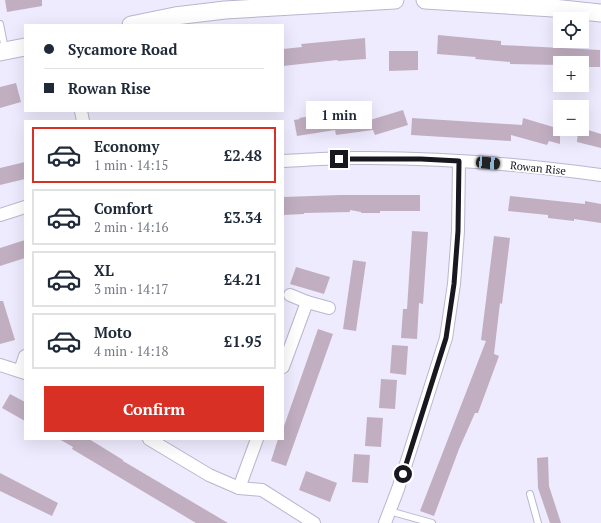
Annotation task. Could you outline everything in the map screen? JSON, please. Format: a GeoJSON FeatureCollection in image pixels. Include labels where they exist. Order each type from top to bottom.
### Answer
{"type":"FeatureCollection","features":[{"type":"Feature","properties":{"kind":"street"},"geometry":{"type":"LineString","coordinates":[[136,24],[175,16],[225,10],[396,0]]}},
{"type":"Feature","properties":{"kind":"street"},"geometry":{"type":"LineString","coordinates":[[425,0],[601,13]]}},
{"type":"Feature","properties":{"kind":"street"},"geometry":{"type":"LineString","coordinates":[[3,51],[24,47]]}},
{"type":"Feature","properties":{"kind":"street","name":"Rowan Rise"},"geometry":{"type":"LineString","coordinates":[[284,161],[353,158],[459,161],[601,175]]}},
{"type":"Feature","properties":{"kind":"street"},"geometry":{"type":"LineString","coordinates":[[387,517],[398,489],[446,338],[454,284],[458,231],[459,161]]}},
{"type":"Feature","properties":{"kind":"street"},"geometry":{"type":"LineString","coordinates":[[0,215],[24,207]]}},
{"type":"Feature","properties":{"kind":"street"},"geometry":{"type":"LineString","coordinates":[[290,295],[307,302],[329,308]]}},
{"type":"Feature","properties":{"kind":"street"},"geometry":{"type":"LineString","coordinates":[[284,364],[307,302]]}},
{"type":"Feature","properties":{"kind":"street"},"geometry":{"type":"LineString","coordinates":[[0,365],[23,372]]}},
{"type":"Feature","properties":{"kind":"street"},"geometry":{"type":"LineString","coordinates":[[151,440],[209,475],[239,488],[262,490],[314,523]]}},
{"type":"Feature","properties":{"kind":"street"},"geometry":{"type":"LineString","coordinates":[[239,488],[257,440]]}},
{"type":"Feature","properties":{"kind":"lane"},"geometry":{"type":"LineString","coordinates":[[0,24],[3,51]]}},
{"type":"Feature","properties":{"kind":"lane"},"geometry":{"type":"LineString","coordinates":[[530,494],[538,523]]}},
{"type":"Feature","properties":{"kind":"lane"},"geometry":{"type":"LineString","coordinates":[[387,517],[432,523]]}},
{"type":"Feature","properties":{"kind":"building"},"geometry":{"type":"Polygon","coordinates":[[[5,0],[42,0],[42,6],[7,12],[5,0]]]}},
{"type":"Feature","properties":{"kind":"building"},"geometry":{"type":"Polygon","coordinates":[[[438,35],[501,41],[501,45],[600,50],[600,67],[589,67],[589,56],[553,56],[553,65],[510,64],[510,62],[475,59],[476,57],[437,54],[438,35]]]}},
{"type":"Feature","properties":{"kind":"building"},"geometry":{"type":"Polygon","coordinates":[[[365,38],[366,59],[337,60],[284,66],[284,49],[302,47],[301,44],[365,38]]]}},
{"type":"Feature","properties":{"kind":"building"},"geometry":{"type":"Polygon","coordinates":[[[389,51],[418,51],[418,70],[389,71],[389,51]]]}},
{"type":"Feature","properties":{"kind":"building"},"geometry":{"type":"Polygon","coordinates":[[[16,83],[21,102],[0,108],[0,87],[16,83]]]}},
{"type":"Feature","properties":{"kind":"building"},"geometry":{"type":"Polygon","coordinates":[[[403,110],[408,125],[375,135],[373,130],[336,135],[335,130],[297,136],[294,120],[323,114],[324,118],[359,112],[360,123],[403,110]]]}},
{"type":"Feature","properties":{"kind":"building"},"geometry":{"type":"Polygon","coordinates":[[[412,118],[522,125],[523,118],[553,127],[553,136],[560,136],[560,144],[549,141],[547,145],[511,135],[511,141],[411,135],[412,118]]]}},
{"type":"Feature","properties":{"kind":"building"},"geometry":{"type":"Polygon","coordinates":[[[589,130],[601,134],[601,148],[577,142],[577,136],[589,136],[589,130]]]}},
{"type":"Feature","properties":{"kind":"building"},"geometry":{"type":"Polygon","coordinates":[[[24,162],[24,179],[0,185],[0,168],[24,162]]]}},
{"type":"Feature","properties":{"kind":"building"},"geometry":{"type":"Polygon","coordinates":[[[420,195],[420,211],[380,211],[380,213],[361,213],[350,210],[350,212],[284,215],[284,197],[420,195]]]}},
{"type":"Feature","properties":{"kind":"building"},"geometry":{"type":"Polygon","coordinates":[[[510,196],[585,204],[585,201],[601,204],[601,223],[574,219],[574,221],[548,218],[548,215],[508,211],[510,196]]]}},
{"type":"Feature","properties":{"kind":"building"},"geometry":{"type":"Polygon","coordinates":[[[412,231],[428,232],[423,304],[419,303],[417,339],[401,338],[403,309],[407,309],[412,231]]]}},
{"type":"Feature","properties":{"kind":"building"},"geometry":{"type":"Polygon","coordinates":[[[494,236],[510,238],[494,354],[499,356],[478,413],[475,413],[459,449],[434,516],[420,511],[486,341],[481,340],[494,236]]]}},
{"type":"Feature","properties":{"kind":"building"},"geometry":{"type":"Polygon","coordinates":[[[24,240],[24,258],[0,266],[0,248],[24,240]]]}},
{"type":"Feature","properties":{"kind":"building"},"geometry":{"type":"Polygon","coordinates":[[[353,260],[366,262],[356,331],[343,329],[353,260]]]}},
{"type":"Feature","properties":{"kind":"building"},"geometry":{"type":"Polygon","coordinates":[[[296,267],[330,277],[324,294],[290,284],[296,267]]]}},
{"type":"Feature","properties":{"kind":"building"},"geometry":{"type":"Polygon","coordinates":[[[0,301],[3,301],[15,340],[0,344],[0,301]]]}},
{"type":"Feature","properties":{"kind":"building"},"geometry":{"type":"Polygon","coordinates":[[[318,329],[333,334],[286,466],[271,461],[278,440],[284,440],[284,426],[318,329]]]}},
{"type":"Feature","properties":{"kind":"building"},"geometry":{"type":"Polygon","coordinates":[[[392,345],[408,346],[406,375],[390,373],[392,345]]]}},
{"type":"Feature","properties":{"kind":"building"},"geometry":{"type":"Polygon","coordinates":[[[381,379],[397,380],[395,409],[379,408],[381,379]]]}},
{"type":"Feature","properties":{"kind":"building"},"geometry":{"type":"Polygon","coordinates":[[[10,394],[24,401],[24,420],[2,408],[10,394]]]}},
{"type":"Feature","properties":{"kind":"building"},"geometry":{"type":"Polygon","coordinates":[[[367,417],[383,418],[381,447],[365,446],[367,417]]]}},
{"type":"Feature","properties":{"kind":"building"},"geometry":{"type":"Polygon","coordinates":[[[61,440],[91,440],[123,461],[228,523],[196,523],[72,449],[73,447],[61,440]]]}},
{"type":"Feature","properties":{"kind":"building"},"geometry":{"type":"Polygon","coordinates":[[[354,454],[370,455],[368,483],[352,482],[354,454]]]}},
{"type":"Feature","properties":{"kind":"building"},"geometry":{"type":"Polygon","coordinates":[[[548,457],[549,486],[561,523],[550,523],[538,488],[537,458],[548,457]]]}},
{"type":"Feature","properties":{"kind":"building"},"geometry":{"type":"Polygon","coordinates":[[[306,471],[337,483],[330,502],[299,490],[306,471]]]}},
{"type":"Feature","properties":{"kind":"building"},"geometry":{"type":"Polygon","coordinates":[[[0,473],[58,503],[52,516],[0,491],[0,473]]]}},
{"type":"Feature","properties":{"kind":"route"},"geometry":{"type":"LineString","coordinates":[[339,159],[421,159],[459,161],[458,231],[454,284],[446,338],[403,474]]}}]}
